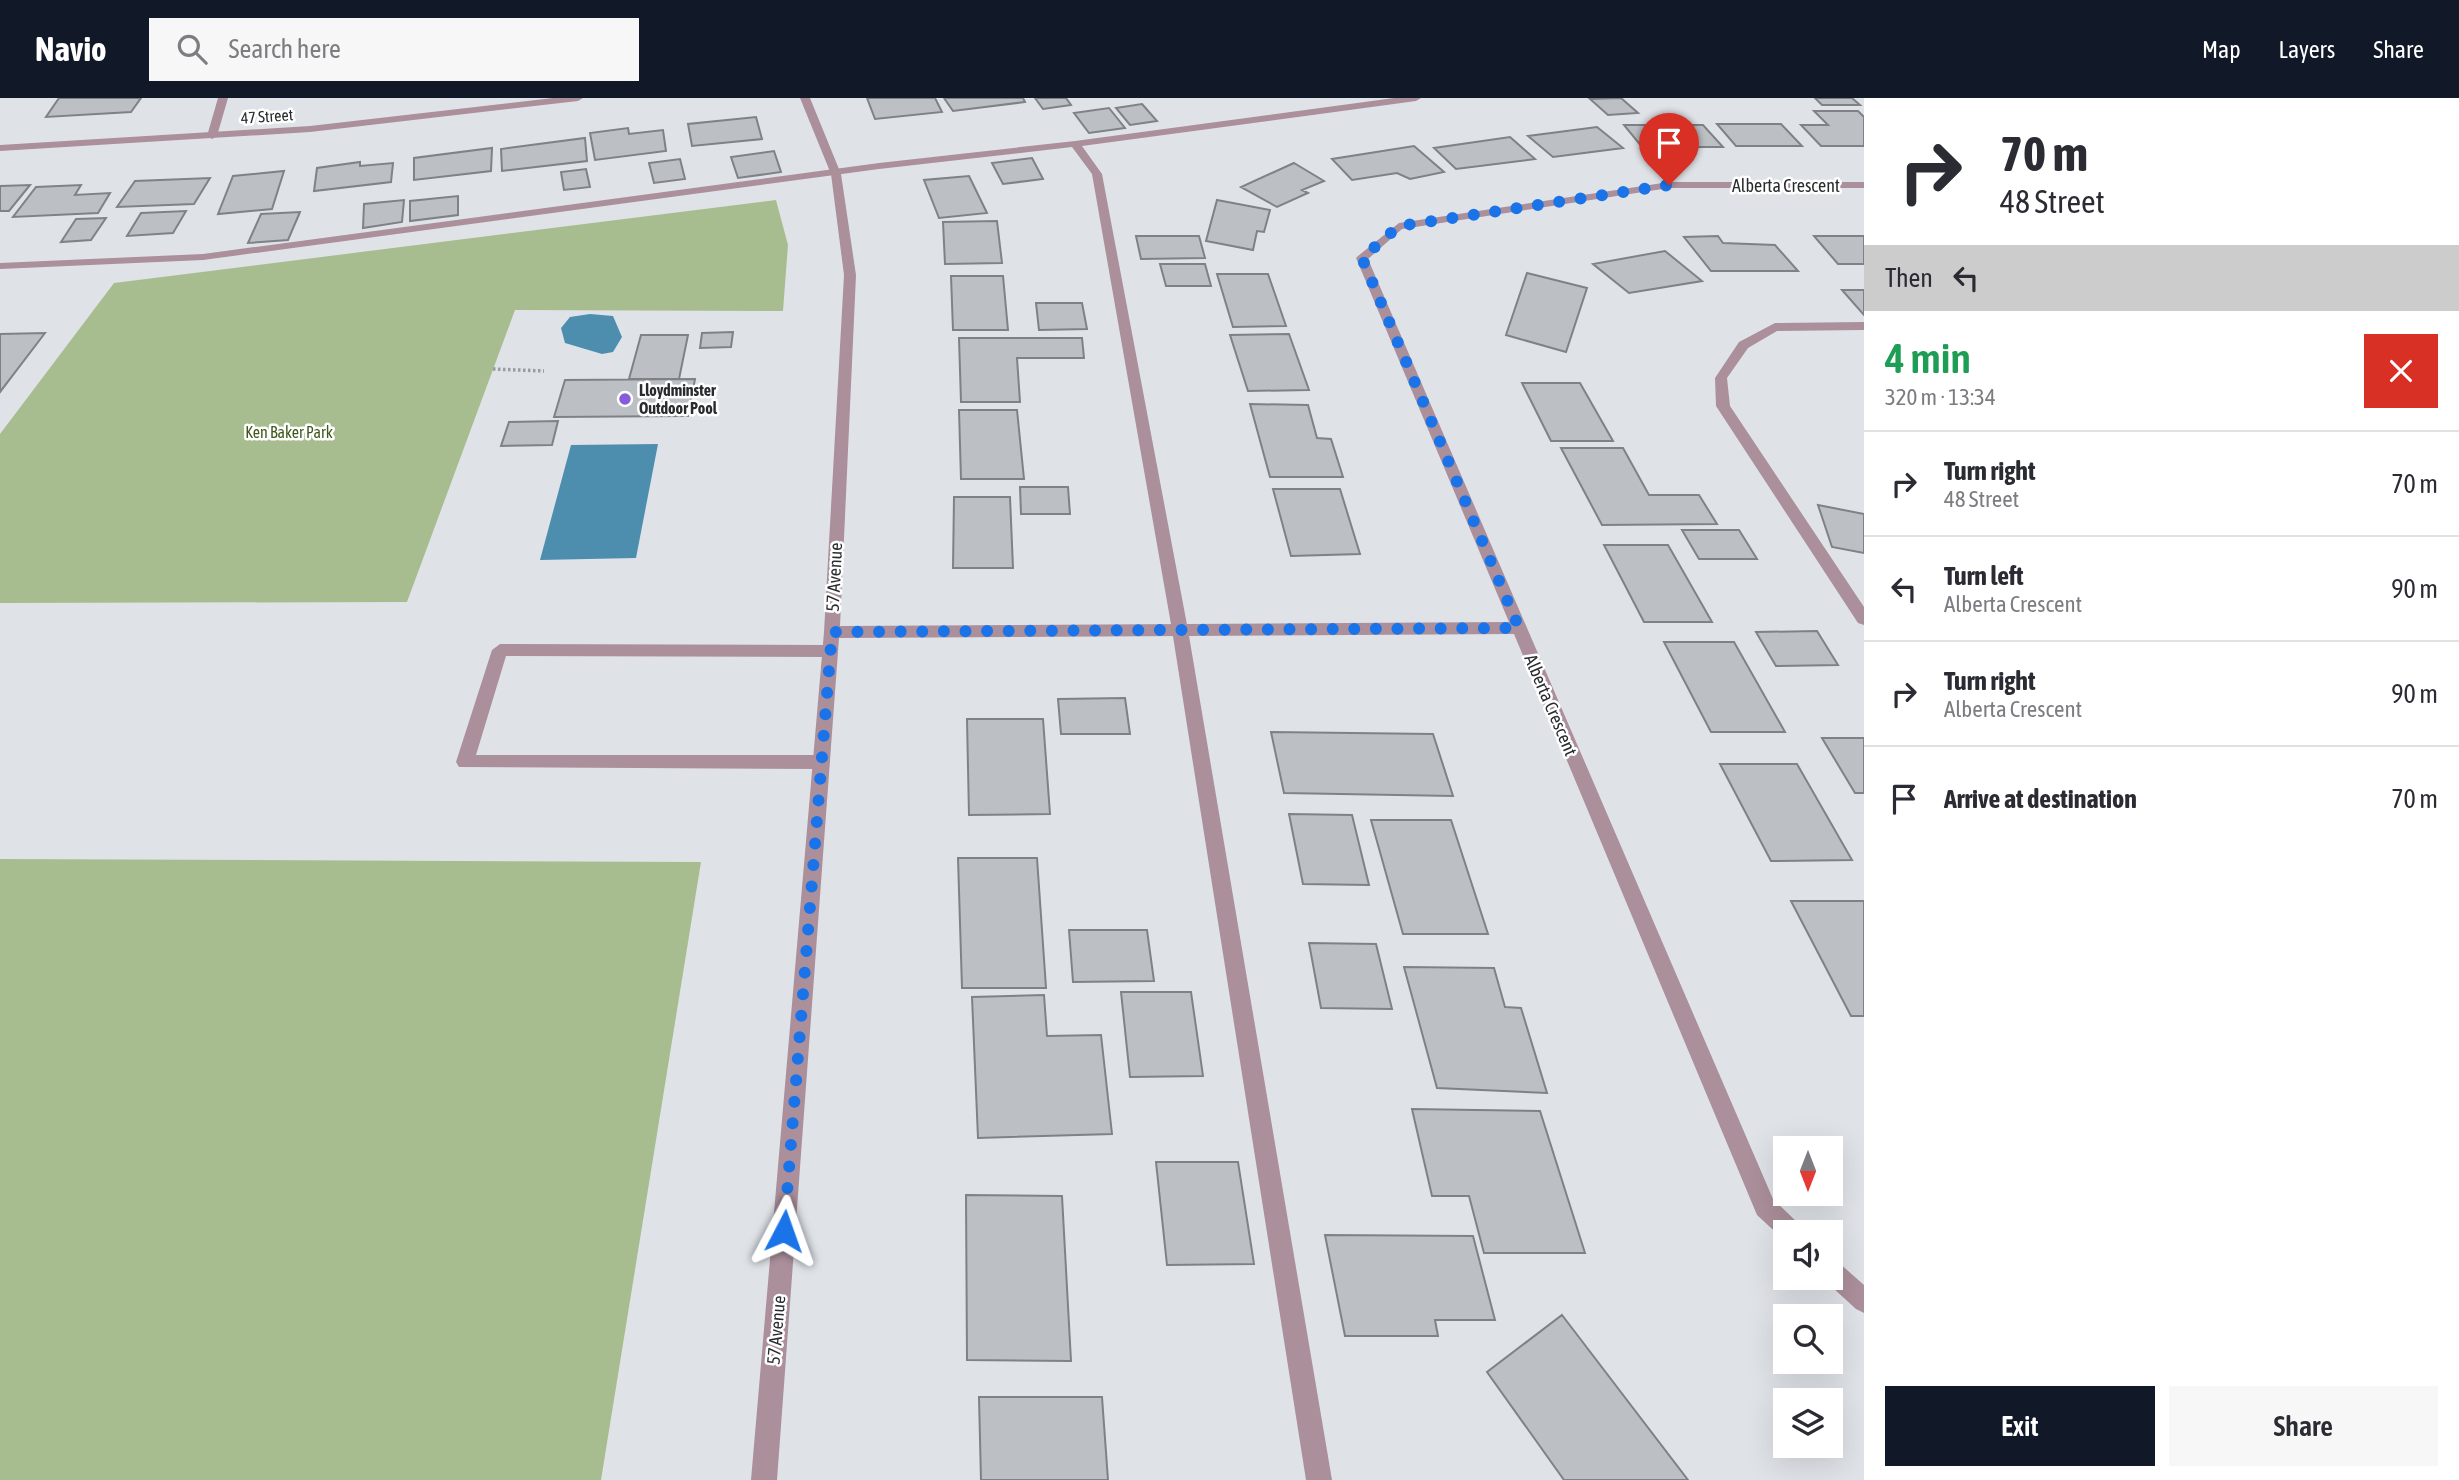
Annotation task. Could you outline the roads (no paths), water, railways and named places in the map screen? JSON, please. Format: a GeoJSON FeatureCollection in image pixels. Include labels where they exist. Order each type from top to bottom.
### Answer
{"type":"FeatureCollection","features":[{"type":"Feature","properties":{"kind":"street"},"geometry":{"type":"LineString","coordinates":[[212,136],[223,98]]}},
{"type":"Feature","properties":{"kind":"street","name":"47 Street"},"geometry":{"type":"LineString","coordinates":[[0,148],[310,129],[578,98]]}},
{"type":"Feature","properties":{"kind":"street","name":"57 Avenue"},"geometry":{"type":"LineString","coordinates":[[764,1480],[830,642],[850,275],[836,174],[805,98]]}},
{"type":"Feature","properties":{"kind":"street"},"geometry":{"type":"LineString","coordinates":[[0,267],[203,257],[836,174],[879,166],[1075,145],[1416,98]]}},
{"type":"Feature","properties":{"kind":"street"},"geometry":{"type":"LineString","coordinates":[[1075,145],[1097,174],[1180,630],[1319,1480]]}},
{"type":"Feature","properties":{"kind":"street","name":"Alberta Crescent"},"geometry":{"type":"LineString","coordinates":[[1779,1220],[1765,1207],[1362,258],[1399,226],[1669,185],[1864,186]]}},
{"type":"Feature","properties":{"kind":"street"},"geometry":{"type":"LineString","coordinates":[[1864,326],[1774,327],[1743,345],[1721,378],[1723,406],[1864,619]]}},
{"type":"Feature","properties":{"kind":"street"},"geometry":{"type":"LineString","coordinates":[[821,762],[465,762],[500,650],[1180,630],[1519,628]]}},
{"type":"Feature","properties":{"kind":"street"},"geometry":{"type":"LineString","coordinates":[[1843,1282],[1864,1301]]}},
{"type":"Feature","properties":{"kind":"water"},"geometry":{"type":"Polygon","coordinates":[[[590,314],[613,316],[622,337],[613,352],[602,354],[565,343],[561,328],[570,317],[590,314]]]}},
{"type":"Feature","properties":{"kind":"water"},"geometry":{"type":"Polygon","coordinates":[[[658,444],[636,558],[540,560],[571,445],[658,444]]]}},
{"type":"Feature","properties":{"kind":"place","name":"Lloydminster Outdoor Pool"},"geometry":{"type":"Point","coordinates":[625,399]}},
{"type":"Feature","properties":{"kind":"park label","name":"Ken Baker Park"},"geometry":{"type":"Point","coordinates":[289,432]}}]}
